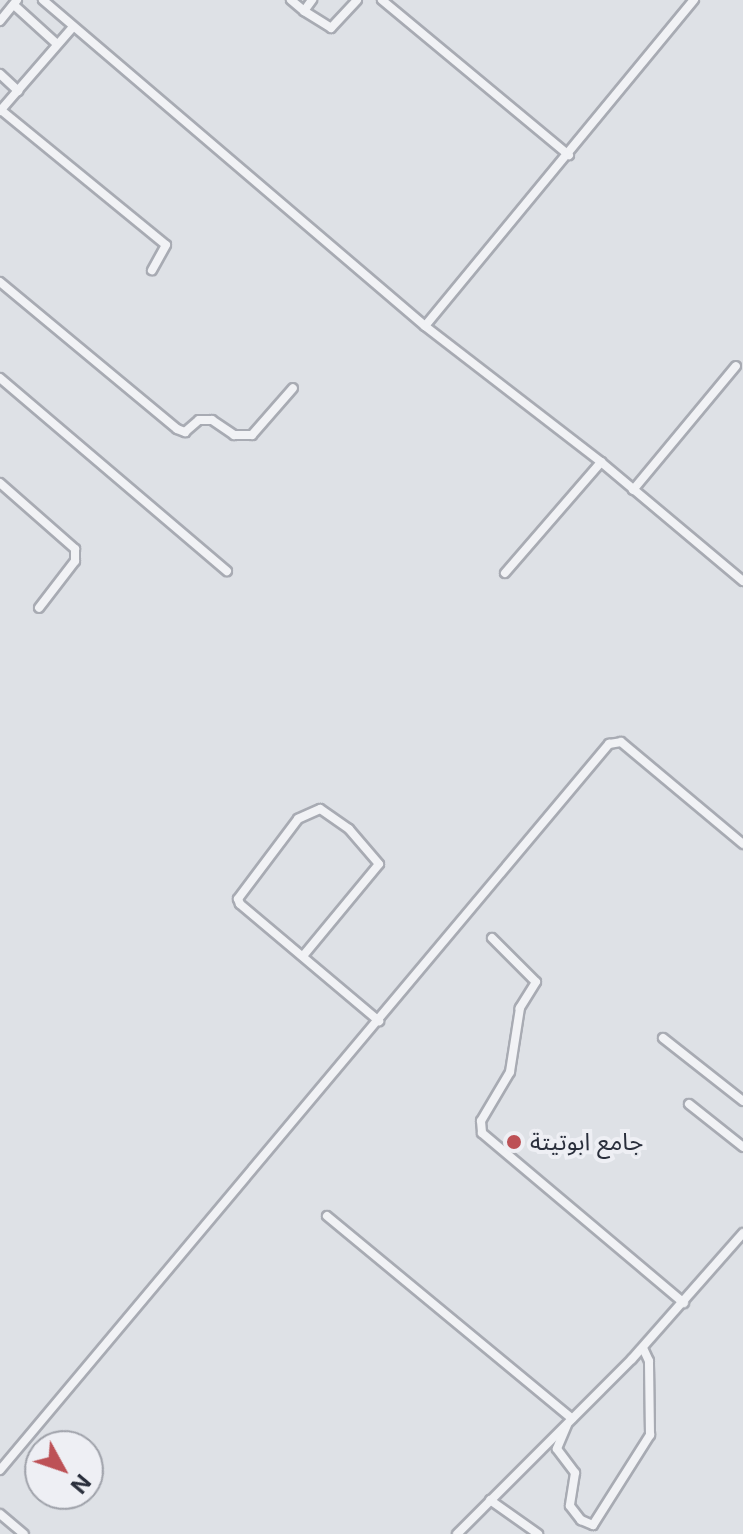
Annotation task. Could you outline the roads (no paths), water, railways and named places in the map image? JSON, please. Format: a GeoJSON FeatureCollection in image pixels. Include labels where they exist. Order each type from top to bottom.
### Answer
{"type":"FeatureCollection","features":[{"type":"Feature","properties":{"kind":"street"},"geometry":{"type":"LineString","coordinates":[[43,0],[425,326],[601,462],[743,581]]}},
{"type":"Feature","properties":{"kind":"street"},"geometry":{"type":"LineString","coordinates":[[291,0],[331,28],[357,0]]}},
{"type":"Feature","properties":{"kind":"street"},"geometry":{"type":"LineString","coordinates":[[304,11],[312,0]]}},
{"type":"Feature","properties":{"kind":"street"},"geometry":{"type":"LineString","coordinates":[[382,0],[569,155]]}},
{"type":"Feature","properties":{"kind":"street"},"geometry":{"type":"LineString","coordinates":[[425,326],[694,0]]}},
{"type":"Feature","properties":{"kind":"street"},"geometry":{"type":"LineString","coordinates":[[0,21],[16,2],[57,44]]}},
{"type":"Feature","properties":{"kind":"street"},"geometry":{"type":"LineString","coordinates":[[73,27],[1,110],[166,245],[152,270]]}},
{"type":"Feature","properties":{"kind":"street"},"geometry":{"type":"LineString","coordinates":[[0,74],[18,91]]}},
{"type":"Feature","properties":{"kind":"street"},"geometry":{"type":"LineString","coordinates":[[0,282],[177,429],[185,432],[199,420],[212,420],[234,435],[252,435],[293,388]]}},
{"type":"Feature","properties":{"kind":"street"},"geometry":{"type":"LineString","coordinates":[[633,490],[736,366]]}},
{"type":"Feature","properties":{"kind":"street"},"geometry":{"type":"LineString","coordinates":[[0,378],[227,571]]}},
{"type":"Feature","properties":{"kind":"street"},"geometry":{"type":"LineString","coordinates":[[505,573],[601,462]]}},
{"type":"Feature","properties":{"kind":"street"},"geometry":{"type":"LineString","coordinates":[[0,483],[75,549],[75,561],[39,608]]}},
{"type":"Feature","properties":{"kind":"street"},"geometry":{"type":"LineString","coordinates":[[0,1470],[613,741],[743,844]]}},
{"type":"Feature","properties":{"kind":"street"},"geometry":{"type":"LineString","coordinates":[[303,956],[379,864],[349,829],[320,809],[298,819],[238,899],[303,956],[379,1021]]}},
{"type":"Feature","properties":{"kind":"street"},"geometry":{"type":"LineString","coordinates":[[492,938],[530,970],[536,982],[520,1008],[510,1072],[481,1121],[482,1133],[684,1303]]}},
{"type":"Feature","properties":{"kind":"street"},"geometry":{"type":"LineString","coordinates":[[663,1038],[743,1101]]}},
{"type":"Feature","properties":{"kind":"street"},"geometry":{"type":"LineString","coordinates":[[689,1104],[743,1147]]}},
{"type":"Feature","properties":{"kind":"street"},"geometry":{"type":"LineString","coordinates":[[327,1216],[569,1422]]}},
{"type":"Feature","properties":{"kind":"street"},"geometry":{"type":"LineString","coordinates":[[457,1534],[643,1348],[743,1233]]}},
{"type":"Feature","properties":{"kind":"street"},"geometry":{"type":"LineString","coordinates":[[569,1422],[557,1449],[575,1473],[570,1506],[581,1520],[593,1525],[650,1435],[649,1361],[643,1348]]}},
{"type":"Feature","properties":{"kind":"street"},"geometry":{"type":"LineString","coordinates":[[490,1500],[538,1534]]}},
{"type":"Feature","properties":{"kind":"street"},"geometry":{"type":"LineString","coordinates":[[0,1514],[24,1534]]}},
{"type":"Feature","properties":{"kind":"place","name":"جامع ابوتيتة"},"geometry":{"type":"Point","coordinates":[514,1142]}}]}
